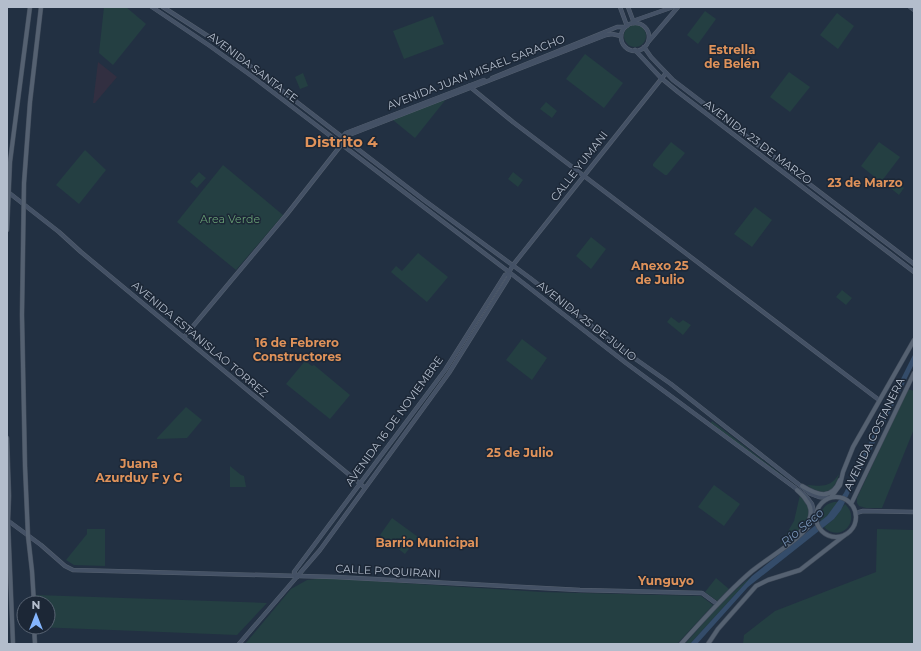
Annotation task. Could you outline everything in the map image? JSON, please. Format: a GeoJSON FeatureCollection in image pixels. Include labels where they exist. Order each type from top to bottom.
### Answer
{"type":"FeatureCollection","features":[{"type":"Feature","properties":{"kind":"main road"},"geometry":{"type":"LineString","coordinates":[[7,230],[10,162],[30,7]]}},
{"type":"Feature","properties":{"kind":"main road"},"geometry":{"type":"LineString","coordinates":[[34,595],[28,536],[24,448],[22,332],[23,205],[29,121],[41,7]]}},
{"type":"Feature","properties":{"kind":"main road","name":"AVENIDA COSTANERA"},"geometry":{"type":"LineString","coordinates":[[829,498],[840,486],[843,472],[853,446],[914,340]]}},
{"type":"Feature","properties":{"kind":"main road","name":"AVENIDA COSTANERA"},"geometry":{"type":"LineString","coordinates":[[849,502],[914,373]]}},
{"type":"Feature","properties":{"kind":"main road"},"geometry":{"type":"LineString","coordinates":[[7,438],[9,496],[8,561],[13,644]]}},
{"type":"Feature","properties":{"kind":"main road"},"geometry":{"type":"LineString","coordinates":[[802,486],[816,493],[828,493],[836,487],[843,472]]}},
{"type":"Feature","properties":{"kind":"main road"},"geometry":{"type":"LineString","coordinates":[[778,552],[807,525],[810,519],[810,508],[808,502],[797,490]]}},
{"type":"Feature","properties":{"kind":"main road"},"geometry":{"type":"LineString","coordinates":[[681,644],[733,588],[806,530],[815,517],[819,505],[829,498],[841,498],[849,502],[856,513],[852,529],[800,570],[768,580],[756,586],[718,629],[708,644]]}},
{"type":"Feature","properties":{"kind":"main road"},"geometry":{"type":"LineString","coordinates":[[815,517],[820,531],[836,538],[845,535]]}},
{"type":"Feature","properties":{"kind":"street","name":"AVENIDA SANTA FE"},"geometry":{"type":"LineString","coordinates":[[152,7],[220,52],[341,145]]}},
{"type":"Feature","properties":{"kind":"street","name":"AVENIDA SANTA FE"},"geometry":{"type":"LineString","coordinates":[[163,7],[246,63],[343,138]]}},
{"type":"Feature","properties":{"kind":"street"},"geometry":{"type":"LineString","coordinates":[[620,7],[626,26]]}},
{"type":"Feature","properties":{"kind":"street"},"geometry":{"type":"LineString","coordinates":[[628,7],[634,22],[647,30],[649,37],[645,45]]}},
{"type":"Feature","properties":{"kind":"street"},"geometry":{"type":"LineString","coordinates":[[673,7],[626,26],[621,36],[624,46],[635,50],[645,45],[678,7]]}},
{"type":"Feature","properties":{"kind":"street"},"geometry":{"type":"LineString","coordinates":[[910,7],[914,10]]}},
{"type":"Feature","properties":{"kind":"street","name":"AVENIDA JUAN MISAEL SARACHO"},"geometry":{"type":"LineString","coordinates":[[470,87],[602,33],[620,26],[626,26]]}},
{"type":"Feature","properties":{"kind":"street","name":"AVENIDA JUAN MISAEL SARACHO"},"geometry":{"type":"LineString","coordinates":[[338,142],[351,134],[606,35],[612,34],[621,36]]}},
{"type":"Feature","properties":{"kind":"street","name":"AVENIDA 23 DE MARZO"},"geometry":{"type":"LineString","coordinates":[[645,45],[666,73],[734,128],[914,264]]}},
{"type":"Feature","properties":{"kind":"street","name":"AVENIDA 23 DE MARZO"},"geometry":{"type":"LineString","coordinates":[[635,50],[661,78],[914,272]]}},
{"type":"Feature","properties":{"kind":"street","name":"CALLE YUMANI"},"geometry":{"type":"LineString","coordinates":[[509,273],[584,175],[666,73]]}},
{"type":"Feature","properties":{"kind":"street"},"geometry":{"type":"LineString","coordinates":[[470,87],[879,400]]}},
{"type":"Feature","properties":{"kind":"street","name":"AVENIDA JUAN MISAEL SARACHO"},"geometry":{"type":"LineString","coordinates":[[184,337],[287,214],[341,145],[343,138]]}},
{"type":"Feature","properties":{"kind":"street","name":"AVENIDA 25 DE JULIO"},"geometry":{"type":"LineString","coordinates":[[343,138],[617,346],[671,384],[815,496],[829,498]]}},
{"type":"Feature","properties":{"kind":"street","name":"AVENIDA 25 DE JULIO"},"geometry":{"type":"LineString","coordinates":[[341,145],[626,363],[809,499],[815,517]]}},
{"type":"Feature","properties":{"kind":"street","name":"AVENIDA ESTANISLAO TORREZ"},"geometry":{"type":"LineString","coordinates":[[8,192],[59,232],[364,488]]}},
{"type":"Feature","properties":{"kind":"street"},"geometry":{"type":"LineString","coordinates":[[877,244],[881,239]]}},
{"type":"Feature","properties":{"kind":"street","name":"AVENIDA 16 DE NOVIEMBRE"},"geometry":{"type":"LineString","coordinates":[[298,577],[294,572],[445,370],[505,275],[509,273]]}},
{"type":"Feature","properties":{"kind":"street","name":"AVENIDA 16 DE NOVIEMBRE"},"geometry":{"type":"LineString","coordinates":[[239,644],[320,550],[449,373],[509,277],[509,273]]}},
{"type":"Feature","properties":{"kind":"street"},"geometry":{"type":"LineString","coordinates":[[856,513],[862,511],[914,512]]}},
{"type":"Feature","properties":{"kind":"street"},"geometry":{"type":"LineString","coordinates":[[8,520],[28,536]]}},
{"type":"Feature","properties":{"kind":"street","name":"CALLE POQUIRANI"},"geometry":{"type":"LineString","coordinates":[[28,536],[65,566],[74,570],[348,578],[574,589],[702,593],[717,604]]}},
{"type":"Feature","properties":{"kind":"shaded area"},"geometry":{"type":"Polygon","coordinates":[[[98,62],[117,77],[95,103],[93,103],[98,62]]]}},
{"type":"Feature","properties":{"kind":"green space"},"geometry":{"type":"Polygon","coordinates":[[[104,7],[126,7],[146,24],[113,65],[99,53],[104,7]]]}},
{"type":"Feature","properties":{"kind":"green space"},"geometry":{"type":"Polygon","coordinates":[[[705,11],[716,19],[698,44],[687,35],[705,11]]]}},
{"type":"Feature","properties":{"kind":"green space"},"geometry":{"type":"Polygon","coordinates":[[[837,13],[854,26],[838,49],[820,35],[837,13]]]}},
{"type":"Feature","properties":{"kind":"green space"},"geometry":{"type":"Polygon","coordinates":[[[433,16],[444,44],[404,59],[393,31],[433,16]]]}},
{"type":"Feature","properties":{"kind":"green space"},"geometry":{"type":"Polygon","coordinates":[[[635,25],[643,28],[646,36],[643,44],[635,47],[627,44],[624,36],[627,28],[635,25]]]}},
{"type":"Feature","properties":{"kind":"green space"},"geometry":{"type":"Polygon","coordinates":[[[585,54],[623,83],[604,108],[566,79],[585,54]]]}},
{"type":"Feature","properties":{"kind":"green space"},"geometry":{"type":"Polygon","coordinates":[[[789,72],[810,87],[790,112],[770,97],[789,72]]]}},
{"type":"Feature","properties":{"kind":"green space"},"geometry":{"type":"Polygon","coordinates":[[[303,73],[308,86],[300,89],[295,77],[303,73]]]}},
{"type":"Feature","properties":{"kind":"green space"},"geometry":{"type":"Polygon","coordinates":[[[447,98],[415,138],[393,120],[447,98]]]}},
{"type":"Feature","properties":{"kind":"green space"},"geometry":{"type":"Polygon","coordinates":[[[546,102],[557,111],[552,118],[540,109],[546,102]]]}},
{"type":"Feature","properties":{"kind":"green space"},"geometry":{"type":"Polygon","coordinates":[[[671,142],[685,153],[667,175],[665,175],[653,166],[653,164],[671,142]]]}},
{"type":"Feature","properties":{"kind":"green space"},"geometry":{"type":"Polygon","coordinates":[[[879,142],[900,157],[881,182],[861,166],[879,142]]]}},
{"type":"Feature","properties":{"kind":"green space"},"geometry":{"type":"Polygon","coordinates":[[[85,150],[106,170],[79,204],[56,185],[85,150]]]}},
{"type":"Feature","properties":{"kind":"green space","name":"Area Verde"},"geometry":{"type":"Polygon","coordinates":[[[223,165],[283,215],[236,270],[177,222],[223,165]]]}},
{"type":"Feature","properties":{"kind":"green space"},"geometry":{"type":"Polygon","coordinates":[[[199,172],[206,178],[197,188],[190,182],[199,172]]]}},
{"type":"Feature","properties":{"kind":"green space"},"geometry":{"type":"Polygon","coordinates":[[[513,172],[523,180],[518,187],[508,179],[513,172]]]}},
{"type":"Feature","properties":{"kind":"green space"},"geometry":{"type":"Polygon","coordinates":[[[894,180],[904,188],[899,195],[888,186],[894,180]]]}},
{"type":"Feature","properties":{"kind":"green space"},"geometry":{"type":"Polygon","coordinates":[[[755,207],[772,220],[752,247],[734,234],[755,207]]]}},
{"type":"Feature","properties":{"kind":"green space"},"geometry":{"type":"Polygon","coordinates":[[[591,237],[606,249],[591,269],[576,256],[591,237]]]}},
{"type":"Feature","properties":{"kind":"green space"},"geometry":{"type":"Polygon","coordinates":[[[418,253],[448,277],[427,302],[391,272],[396,266],[402,271],[418,253]]]}},
{"type":"Feature","properties":{"kind":"green space"},"geometry":{"type":"Polygon","coordinates":[[[842,290],[852,298],[846,305],[836,297],[842,290]]]}},
{"type":"Feature","properties":{"kind":"green space"},"geometry":{"type":"Polygon","coordinates":[[[671,317],[679,323],[683,320],[691,325],[683,335],[667,322],[671,317]]]}},
{"type":"Feature","properties":{"kind":"green space"},"geometry":{"type":"Polygon","coordinates":[[[522,339],[547,358],[532,380],[506,360],[522,339]]]}},
{"type":"Feature","properties":{"kind":"green space"},"geometry":{"type":"Polygon","coordinates":[[[305,361],[312,366],[314,365],[350,395],[330,419],[286,384],[305,361]]]}},
{"type":"Feature","properties":{"kind":"green space"},"geometry":{"type":"Polygon","coordinates":[[[908,389],[914,391],[914,429],[882,508],[866,508],[859,506],[857,503],[857,498],[908,389]]]}},
{"type":"Feature","properties":{"kind":"green space"},"geometry":{"type":"Polygon","coordinates":[[[186,407],[202,420],[187,438],[157,439],[157,438],[186,407]]]}},
{"type":"Feature","properties":{"kind":"green space"},"geometry":{"type":"Polygon","coordinates":[[[712,421],[783,476],[783,477],[711,423],[712,421]]]}},
{"type":"Feature","properties":{"kind":"green space"},"geometry":{"type":"Polygon","coordinates":[[[230,466],[244,476],[246,487],[230,487],[230,466]]]}},
{"type":"Feature","properties":{"kind":"green space"},"geometry":{"type":"Polygon","coordinates":[[[839,474],[834,486],[827,492],[818,491],[807,485],[821,486],[829,484],[836,479],[839,474]]]}},
{"type":"Feature","properties":{"kind":"green space"},"geometry":{"type":"Polygon","coordinates":[[[714,485],[740,504],[724,526],[698,507],[714,485]]]}},
{"type":"Feature","properties":{"kind":"green space"},"geometry":{"type":"Polygon","coordinates":[[[800,495],[807,503],[810,510],[809,517],[801,529],[780,545],[794,521],[800,495]]]}},
{"type":"Feature","properties":{"kind":"green space"},"geometry":{"type":"Polygon","coordinates":[[[839,502],[821,522],[823,509],[827,504],[839,502]]]}},
{"type":"Feature","properties":{"kind":"green space"},"geometry":{"type":"Polygon","coordinates":[[[845,504],[850,510],[850,523],[843,531],[837,533],[830,532],[824,527],[834,519],[845,504]]]}},
{"type":"Feature","properties":{"kind":"green space"},"geometry":{"type":"Polygon","coordinates":[[[392,518],[418,537],[405,554],[380,535],[392,518]]]}},
{"type":"Feature","properties":{"kind":"green space"},"geometry":{"type":"Polygon","coordinates":[[[87,529],[105,529],[105,566],[74,565],[66,560],[87,534],[87,529]]]}},
{"type":"Feature","properties":{"kind":"green space"},"geometry":{"type":"Polygon","coordinates":[[[877,529],[914,530],[914,644],[743,644],[744,635],[775,611],[876,572],[877,529]]]}},
{"type":"Feature","properties":{"kind":"green space"},"geometry":{"type":"Polygon","coordinates":[[[752,576],[690,644],[685,644],[725,600],[752,576]]]}},
{"type":"Feature","properties":{"kind":"green space"},"geometry":{"type":"Polygon","coordinates":[[[325,578],[541,592],[701,596],[713,605],[677,644],[245,644],[291,589],[307,580],[325,578]]]}},
{"type":"Feature","properties":{"kind":"green space"},"geometry":{"type":"Polygon","coordinates":[[[716,578],[729,589],[717,601],[705,592],[716,578]]]}},
{"type":"Feature","properties":{"kind":"green space"},"geometry":{"type":"Polygon","coordinates":[[[56,596],[267,603],[237,635],[56,628],[56,596]]]}},
{"type":"Feature","properties":{"kind":"water","name":"Río Seco"},"geometry":{"type":"Polygon","coordinates":[[[914,353],[914,364],[841,510],[834,519],[748,587],[697,644],[690,644],[752,576],[827,516],[844,493],[914,353]]]}},
{"type":"Feature","properties":{"kind":"district","name":"Estrella de Belén"},"geometry":{"type":"Point","coordinates":[732,56]}},
{"type":"Feature","properties":{"kind":"district","name":"Distrito 4"},"geometry":{"type":"Point","coordinates":[341,141]}},
{"type":"Feature","properties":{"kind":"district","name":"23 de Marzo"},"geometry":{"type":"Point","coordinates":[865,182]}},
{"type":"Feature","properties":{"kind":"district","name":"Anexo 25 de Julio"},"geometry":{"type":"Point","coordinates":[660,272]}},
{"type":"Feature","properties":{"kind":"district","name":"16 de Febrero Constructores"},"geometry":{"type":"Point","coordinates":[297,349]}},
{"type":"Feature","properties":{"kind":"district","name":"25 de Julio"},"geometry":{"type":"Point","coordinates":[520,452]}},
{"type":"Feature","properties":{"kind":"district","name":"Juana Azurduy F y G"},"geometry":{"type":"Point","coordinates":[139,470]}},
{"type":"Feature","properties":{"kind":"district","name":"Barrio Municipal"},"geometry":{"type":"Point","coordinates":[427,542]}},
{"type":"Feature","properties":{"kind":"district","name":"Yunguyo"},"geometry":{"type":"Point","coordinates":[666,580]}}]}
